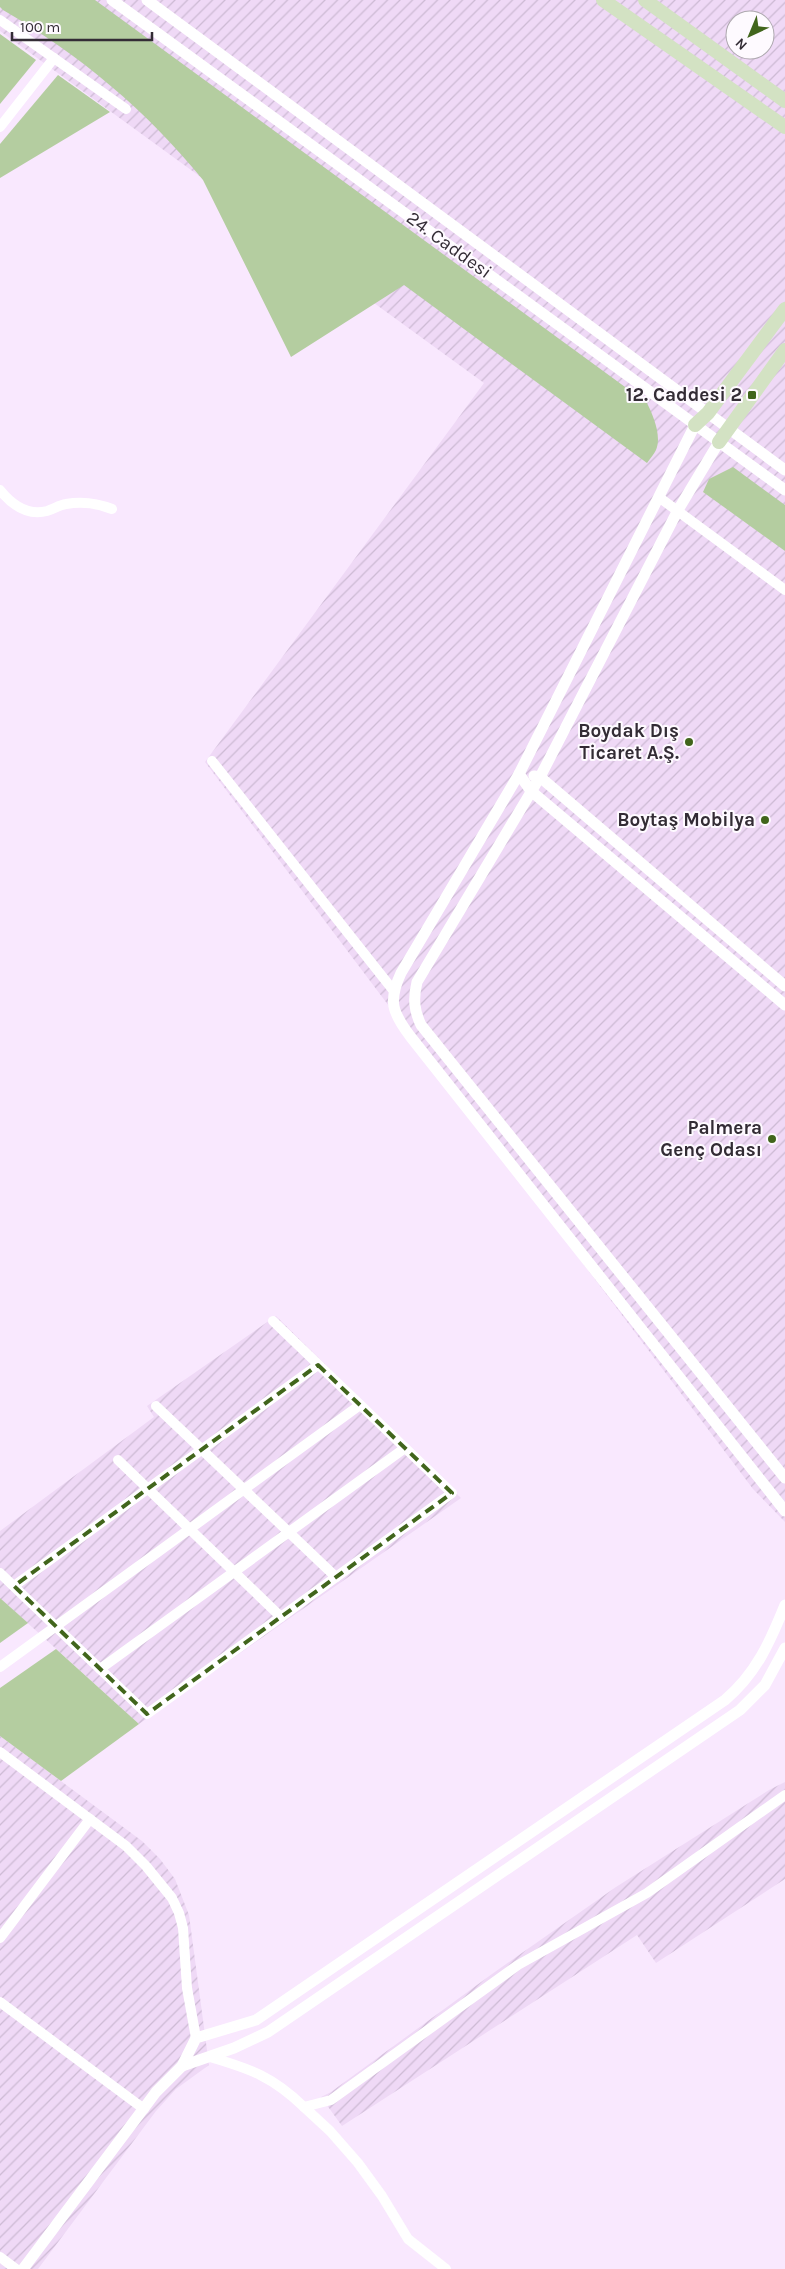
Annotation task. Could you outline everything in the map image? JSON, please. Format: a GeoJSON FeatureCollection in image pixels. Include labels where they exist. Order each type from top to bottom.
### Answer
{"type":"FeatureCollection","features":[{"type":"Feature","properties":{"kind":"main road"},"geometry":{"type":"LineString","coordinates":[[603,0],[785,127]]}},
{"type":"Feature","properties":{"kind":"main road"},"geometry":{"type":"LineString","coordinates":[[645,0],[785,101]]}},
{"type":"Feature","properties":{"kind":"main road"},"geometry":{"type":"LineString","coordinates":[[695,425],[708,413],[785,309]]}},
{"type":"Feature","properties":{"kind":"main road"},"geometry":{"type":"LineString","coordinates":[[719,442],[785,350]]}},
{"type":"Feature","properties":{"kind":"street","name":"24. Caddesi"},"geometry":{"type":"LineString","coordinates":[[112,0],[785,490]]}},
{"type":"Feature","properties":{"kind":"street","name":"24. Caddesi"},"geometry":{"type":"LineString","coordinates":[[148,0],[785,470]]}},
{"type":"Feature","properties":{"kind":"street"},"geometry":{"type":"LineString","coordinates":[[0,20],[126,109]]}},
{"type":"Feature","properties":{"kind":"street"},"geometry":{"type":"LineString","coordinates":[[0,127],[54,58]]}},
{"type":"Feature","properties":{"kind":"street"},"geometry":{"type":"LineString","coordinates":[[695,425],[660,498],[519,774],[393,990],[394,1010],[400,1023],[785,1511]]}},
{"type":"Feature","properties":{"kind":"street"},"geometry":{"type":"LineString","coordinates":[[719,442],[678,510],[540,777],[417,982],[414,996],[415,1012],[421,1025],[785,1478]]}},
{"type":"Feature","properties":{"kind":"street"},"geometry":{"type":"LineString","coordinates":[[0,490],[12,504],[29,512],[44,512],[75,503],[94,504],[112,508]]}},
{"type":"Feature","properties":{"kind":"street"},"geometry":{"type":"LineString","coordinates":[[660,498],[785,590]]}},
{"type":"Feature","properties":{"kind":"street"},"geometry":{"type":"LineString","coordinates":[[212,761],[393,990]]}},
{"type":"Feature","properties":{"kind":"street"},"geometry":{"type":"LineString","coordinates":[[519,774],[540,777],[785,986]]}},
{"type":"Feature","properties":{"kind":"street"},"geometry":{"type":"LineString","coordinates":[[519,774],[531,791],[785,1005]]}},
{"type":"Feature","properties":{"kind":"street"},"geometry":{"type":"LineString","coordinates":[[0,1574],[147,1714],[452,1493],[272,1322]]}},
{"type":"Feature","properties":{"kind":"street"},"geometry":{"type":"LineString","coordinates":[[14,1586],[318,1365]]}},
{"type":"Feature","properties":{"kind":"street"},"geometry":{"type":"LineString","coordinates":[[0,1667],[360,1405]]}},
{"type":"Feature","properties":{"kind":"street"},"geometry":{"type":"LineString","coordinates":[[156,1406],[336,1577]]}},
{"type":"Feature","properties":{"kind":"street"},"geometry":{"type":"LineString","coordinates":[[100,1669],[405,1448]]}},
{"type":"Feature","properties":{"kind":"street"},"geometry":{"type":"LineString","coordinates":[[118,1460],[282,1617]]}},
{"type":"Feature","properties":{"kind":"street"},"geometry":{"type":"LineString","coordinates":[[196,2038],[256,2020],[725,1700],[744,1682],[760,1662],[785,1605]]}},
{"type":"Feature","properties":{"kind":"street"},"geometry":{"type":"LineString","coordinates":[[182,2066],[210,2057],[268,2032],[740,1710],[764,1685],[784,1653]]}},
{"type":"Feature","properties":{"kind":"street"},"geometry":{"type":"LineString","coordinates":[[0,1752],[112,1834],[139,1858],[176,1905],[183,1928],[187,1988],[196,2038],[182,2066],[162,2084],[22,2269]]}},
{"type":"Feature","properties":{"kind":"street"},"geometry":{"type":"LineString","coordinates":[[304,2107],[325,2102],[337,2096],[373,2068],[518,1965],[647,1893],[785,1795]]}},
{"type":"Feature","properties":{"kind":"street"},"geometry":{"type":"LineString","coordinates":[[0,1938],[90,1819]]}},
{"type":"Feature","properties":{"kind":"street"},"geometry":{"type":"LineString","coordinates":[[0,2002],[144,2109]]}},
{"type":"Feature","properties":{"kind":"street"},"geometry":{"type":"LineString","coordinates":[[210,2057],[267,2077],[286,2090],[330,2131],[358,2162],[382,2196],[408,2239],[446,2269]]}},
{"type":"Feature","properties":{"kind":"street"},"geometry":{"type":"LineString","coordinates":[[0,2257],[16,2269]]}},
{"type":"Feature","properties":{"kind":"highlighted area"},"geometry":{"type":"Polygon","coordinates":[[[318,1365],[452,1493],[147,1714],[14,1586],[318,1365]]]}},
{"type":"Feature","properties":{"kind":"shaded area"},"geometry":{"type":"Polygon","coordinates":[[[0,0],[785,0],[785,1522],[753,1489],[205,762],[484,383],[0,31],[0,0]]]}},
{"type":"Feature","properties":{"kind":"shaded area"},"geometry":{"type":"Polygon","coordinates":[[[276,1316],[461,1498],[139,1724],[0,1598],[0,1531],[154,1417],[147,1406],[276,1316]]]}},
{"type":"Feature","properties":{"kind":"shaded area"},"geometry":{"type":"Polygon","coordinates":[[[0,1736],[142,1841],[160,1859],[175,1879],[189,1915],[209,2065],[176,2089],[156,2111],[38,2269],[0,2269],[0,1736]]]}},
{"type":"Feature","properties":{"kind":"shaded area"},"geometry":{"type":"Polygon","coordinates":[[[785,1782],[785,1879],[656,1963],[637,1935],[342,2126],[321,2097],[331,2092],[492,1974],[616,1887],[769,1790],[785,1782]]]}},
{"type":"Feature","properties":{"kind":"green space"},"geometry":{"type":"Polygon","coordinates":[[[0,0],[95,0],[647,403],[654,419],[658,438],[658,444],[653,455],[647,463],[404,285],[291,357],[203,180],[159,130],[135,107],[85,65],[3,10],[0,7],[0,0]]]}},
{"type":"Feature","properties":{"kind":"green space"},"geometry":{"type":"Polygon","coordinates":[[[0,34],[36,60],[0,104],[0,34]]]}},
{"type":"Feature","properties":{"kind":"green space"},"geometry":{"type":"Polygon","coordinates":[[[58,75],[110,112],[0,178],[0,144],[58,75]]]}},
{"type":"Feature","properties":{"kind":"green space"},"geometry":{"type":"Polygon","coordinates":[[[733,467],[785,505],[785,551],[703,492],[709,479],[733,467]]]}},
{"type":"Feature","properties":{"kind":"green space"},"geometry":{"type":"Polygon","coordinates":[[[0,1598],[28,1623],[0,1643],[0,1598]]]}},
{"type":"Feature","properties":{"kind":"green space"},"geometry":{"type":"Polygon","coordinates":[[[56,1649],[139,1724],[61,1781],[0,1736],[0,1688],[56,1649]]]}},
{"type":"Feature","properties":{"kind":"place","name":"12. Caddesi 2"},"geometry":{"type":"Point","coordinates":[752,395]}},
{"type":"Feature","properties":{"kind":"place","name":"Boydak Dış Ticaret A.Ş."},"geometry":{"type":"Point","coordinates":[689,742]}},
{"type":"Feature","properties":{"kind":"place","name":"Boytaş Mobilya"},"geometry":{"type":"Point","coordinates":[765,820]}},
{"type":"Feature","properties":{"kind":"place","name":"Palmera Genç Odası"},"geometry":{"type":"Point","coordinates":[772,1139]}}]}
